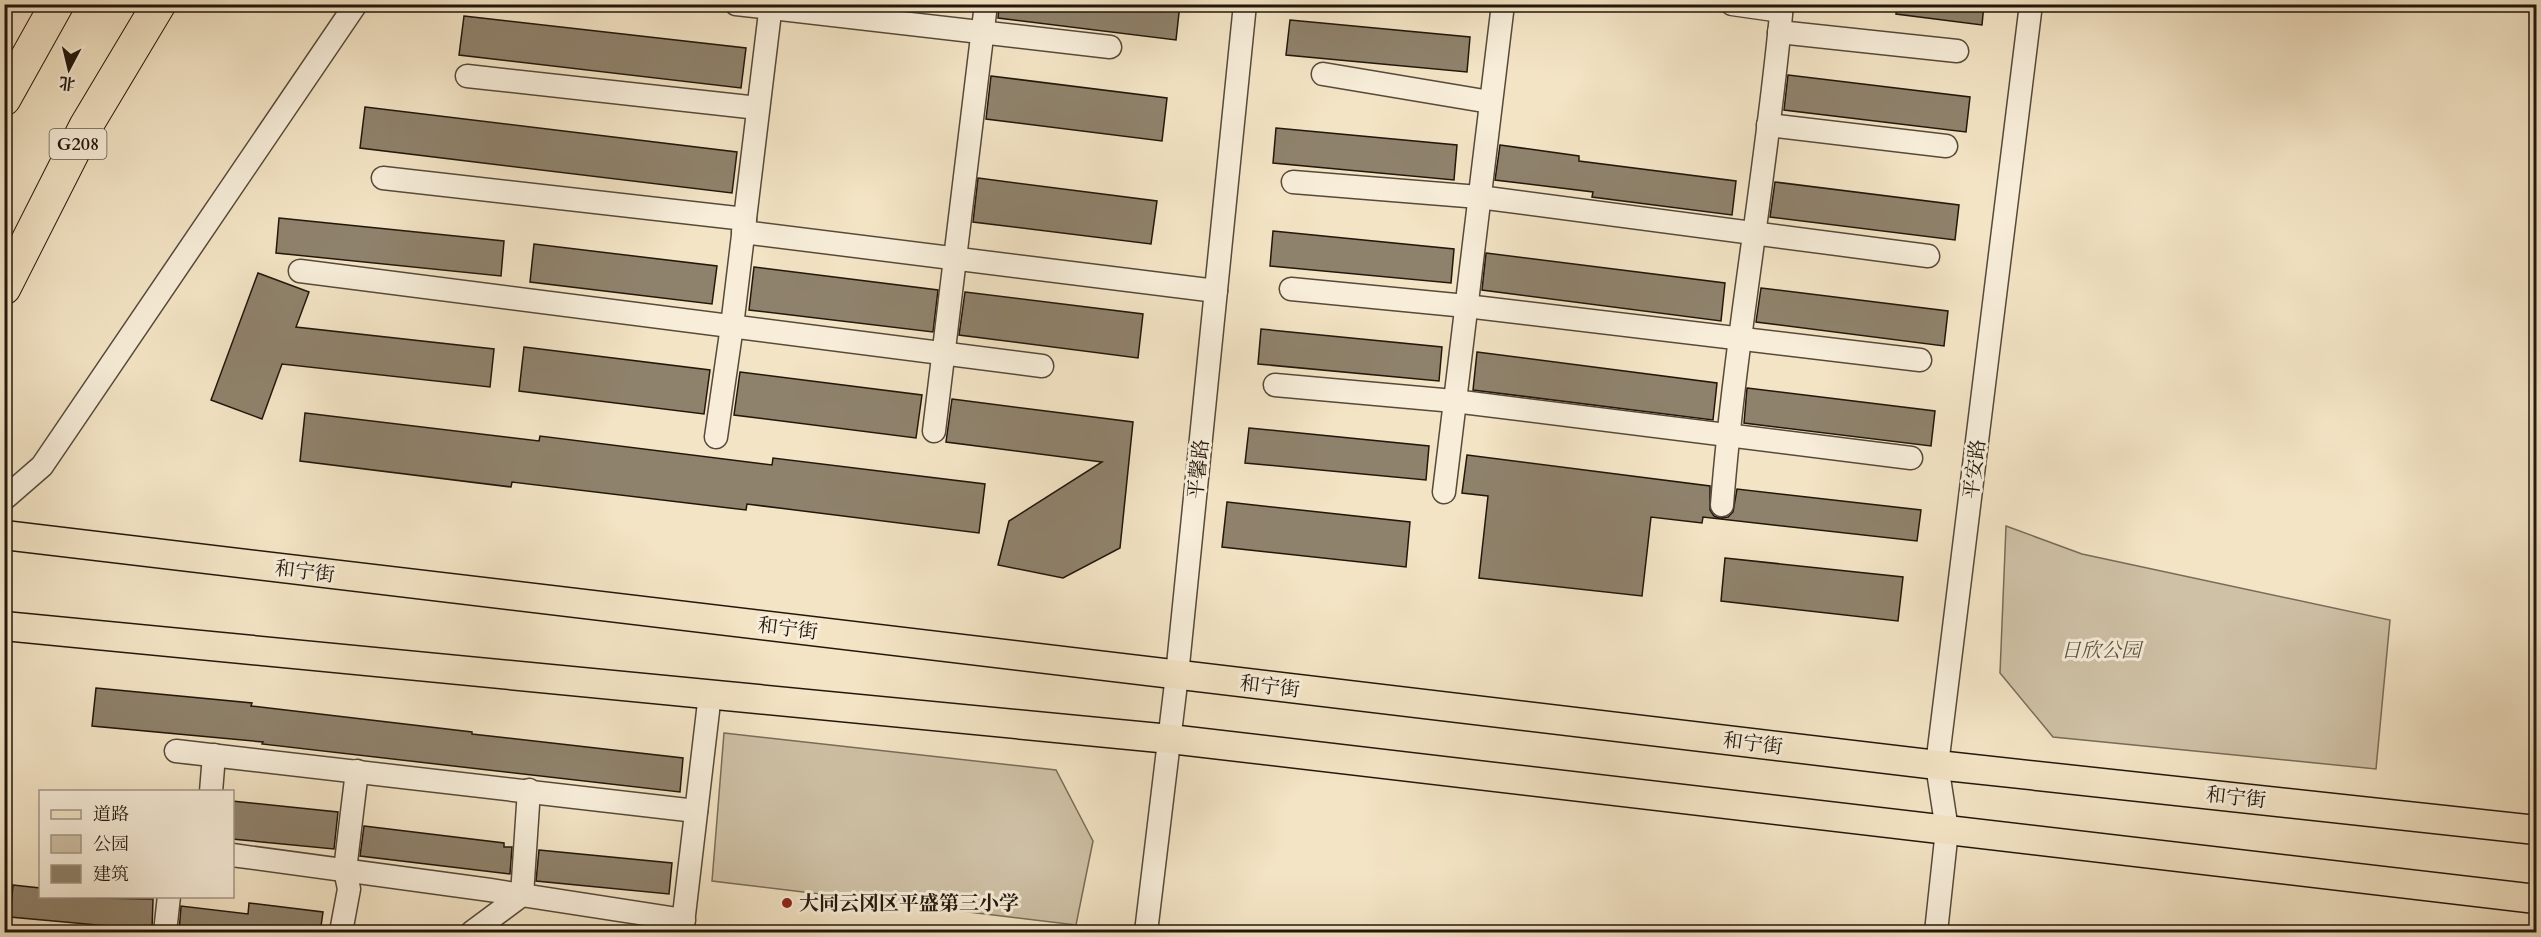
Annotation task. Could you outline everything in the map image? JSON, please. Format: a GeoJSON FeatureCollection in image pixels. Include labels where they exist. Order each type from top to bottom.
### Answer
{"type":"FeatureCollection","features":[{"type":"Feature","properties":{"kind":"highway"},"geometry":{"type":"LineString","coordinates":[[4,99],[57,4]]}},
{"type":"Feature","properties":{"kind":"highway","name":"G208"},"geometry":{"type":"LineString","coordinates":[[4,288],[87,126],[159,4]]}},
{"type":"Feature","properties":{"kind":"main road","name":"和宁街"},"geometry":{"type":"LineString","coordinates":[[4,535],[1937,765],[2536,830]]}},
{"type":"Feature","properties":{"kind":"main road"},"geometry":{"type":"LineString","coordinates":[[4,626],[1170,739],[2536,899]]}},
{"type":"Feature","properties":{"kind":"street"},"geometry":{"type":"LineString","coordinates":[[4,499],[42,466],[356,4]]}},
{"type":"Feature","properties":{"kind":"street"},"geometry":{"type":"LineString","coordinates":[[736,4],[770,6],[1110,47]]}},
{"type":"Feature","properties":{"kind":"street"},"geometry":{"type":"LineString","coordinates":[[934,431],[986,4]]}},
{"type":"Feature","properties":{"kind":"street","name":"平馨路"},"geometry":{"type":"LineString","coordinates":[[1146,933],[1177,675],[1245,4]]}},
{"type":"Feature","properties":{"kind":"street"},"geometry":{"type":"LineString","coordinates":[[1443,492],[1503,4]]}},
{"type":"Feature","properties":{"kind":"street"},"geometry":{"type":"LineString","coordinates":[[1732,4],[1957,51]]}},
{"type":"Feature","properties":{"kind":"street","name":"平安路"},"geometry":{"type":"LineString","coordinates":[[1936,933],[1947,830],[1937,765],[2031,4]]}},
{"type":"Feature","properties":{"kind":"street"},"geometry":{"type":"LineString","coordinates":[[716,437],[732,326],[770,6]]}},
{"type":"Feature","properties":{"kind":"street"},"geometry":{"type":"LineString","coordinates":[[1722,505],[1728,436],[1781,16]]}},
{"type":"Feature","properties":{"kind":"street"},"geometry":{"type":"LineString","coordinates":[[1323,74],[1490,102]]}},
{"type":"Feature","properties":{"kind":"street"},"geometry":{"type":"LineString","coordinates":[[467,76],[758,108]]}},
{"type":"Feature","properties":{"kind":"street"},"geometry":{"type":"LineString","coordinates":[[1768,126],[1946,146]]}},
{"type":"Feature","properties":{"kind":"street"},"geometry":{"type":"LineString","coordinates":[[383,178],[744,226],[954,259],[1216,291]]}},
{"type":"Feature","properties":{"kind":"street"},"geometry":{"type":"LineString","coordinates":[[1293,182],[1479,197],[1928,256]]}},
{"type":"Feature","properties":{"kind":"street"},"geometry":{"type":"LineString","coordinates":[[300,271],[1042,366]]}},
{"type":"Feature","properties":{"kind":"street"},"geometry":{"type":"LineString","coordinates":[[1291,289],[1466,306],[1920,360]]}},
{"type":"Feature","properties":{"kind":"street"},"geometry":{"type":"LineString","coordinates":[[1275,385],[1454,401],[1911,458]]}},
{"type":"Feature","properties":{"kind":"street"},"geometry":{"type":"LineString","coordinates":[[234,855],[522,895],[683,926],[710,694]]}},
{"type":"Feature","properties":{"kind":"street"},"geometry":{"type":"LineString","coordinates":[[176,751],[696,811]]}},
{"type":"Feature","properties":{"kind":"street"},"geometry":{"type":"LineString","coordinates":[[211,790],[214,755]]}},
{"type":"Feature","properties":{"kind":"street"},"geometry":{"type":"LineString","coordinates":[[341,933],[349,889],[345,870],[357,771]]}},
{"type":"Feature","properties":{"kind":"street"},"geometry":{"type":"LineString","coordinates":[[478,930],[522,895],[529,790]]}},
{"type":"Feature","properties":{"kind":"street"},"geometry":{"type":"LineString","coordinates":[[165,933],[169,898]]}},
{"type":"Feature","properties":{"kind":"green space","name":"日欣公园"},"geometry":{"type":"Polygon","coordinates":[[[2006,526],[2082,554],[2390,620],[2376,769],[2053,737],[2000,673],[2006,526]]]}},
{"type":"Feature","properties":{"kind":"green space"},"geometry":{"type":"Polygon","coordinates":[[[724,733],[1056,770],[1093,841],[1076,925],[712,881],[724,733]]]}},
{"type":"Feature","properties":{"kind":"building"},"geometry":{"type":"Polygon","coordinates":[[[999,4],[1180,4],[1176,40],[998,18],[999,4]]]}},
{"type":"Feature","properties":{"kind":"building"},"geometry":{"type":"Polygon","coordinates":[[[1897,4],[1984,4],[1982,25],[1896,14],[1897,4]]]}},
{"type":"Feature","properties":{"kind":"building"},"geometry":{"type":"Polygon","coordinates":[[[464,16],[746,48],[741,88],[459,55],[464,16]]]}},
{"type":"Feature","properties":{"kind":"building"},"geometry":{"type":"Polygon","coordinates":[[[1290,20],[1470,37],[1467,72],[1286,55],[1290,20]]]}},
{"type":"Feature","properties":{"kind":"building"},"geometry":{"type":"Polygon","coordinates":[[[1788,75],[1970,97],[1966,132],[1784,110],[1788,75]]]}},
{"type":"Feature","properties":{"kind":"building"},"geometry":{"type":"Polygon","coordinates":[[[991,76],[1167,98],[1162,141],[986,119],[991,76]]]}},
{"type":"Feature","properties":{"kind":"building"},"geometry":{"type":"Polygon","coordinates":[[[365,107],[737,152],[732,193],[360,148],[365,107]]]}},
{"type":"Feature","properties":{"kind":"building"},"geometry":{"type":"Polygon","coordinates":[[[1276,128],[1457,145],[1454,180],[1273,163],[1276,128]]]}},
{"type":"Feature","properties":{"kind":"building"},"geometry":{"type":"Polygon","coordinates":[[[1500,145],[1579,156],[1579,161],[1736,181],[1732,215],[1592,197],[1593,192],[1495,180],[1500,145]]]}},
{"type":"Feature","properties":{"kind":"building"},"geometry":{"type":"Polygon","coordinates":[[[978,178],[1157,201],[1151,244],[973,222],[978,178]]]}},
{"type":"Feature","properties":{"kind":"building"},"geometry":{"type":"Polygon","coordinates":[[[1775,182],[1959,205],[1955,240],[1770,217],[1775,182]]]}},
{"type":"Feature","properties":{"kind":"building"},"geometry":{"type":"Polygon","coordinates":[[[279,218],[504,241],[501,276],[276,253],[279,218]]]}},
{"type":"Feature","properties":{"kind":"building"},"geometry":{"type":"Polygon","coordinates":[[[1273,231],[1454,249],[1451,283],[1270,266],[1273,231]]]}},
{"type":"Feature","properties":{"kind":"building"},"geometry":{"type":"Polygon","coordinates":[[[534,244],[717,266],[712,304],[530,282],[534,244]]]}},
{"type":"Feature","properties":{"kind":"building"},"geometry":{"type":"Polygon","coordinates":[[[1486,253],[1725,283],[1721,321],[1482,290],[1486,253]]]}},
{"type":"Feature","properties":{"kind":"building"},"geometry":{"type":"Polygon","coordinates":[[[754,267],[938,290],[933,332],[749,310],[754,267]]]}},
{"type":"Feature","properties":{"kind":"building"},"geometry":{"type":"Polygon","coordinates":[[[258,273],[309,292],[296,327],[494,349],[490,387],[282,364],[262,419],[211,400],[258,273]]]}},
{"type":"Feature","properties":{"kind":"building"},"geometry":{"type":"Polygon","coordinates":[[[1761,288],[1948,311],[1944,346],[1756,322],[1761,288]]]}},
{"type":"Feature","properties":{"kind":"building"},"geometry":{"type":"Polygon","coordinates":[[[965,292],[1143,314],[1138,358],[959,335],[965,292]]]}},
{"type":"Feature","properties":{"kind":"building"},"geometry":{"type":"Polygon","coordinates":[[[1261,329],[1442,347],[1439,381],[1258,364],[1261,329]]]}},
{"type":"Feature","properties":{"kind":"building"},"geometry":{"type":"Polygon","coordinates":[[[524,347],[710,370],[704,414],[519,391],[524,347]]]}},
{"type":"Feature","properties":{"kind":"building"},"geometry":{"type":"Polygon","coordinates":[[[1477,352],[1717,383],[1713,420],[1473,390],[1477,352]]]}},
{"type":"Feature","properties":{"kind":"building"},"geometry":{"type":"Polygon","coordinates":[[[740,372],[922,395],[916,438],[734,415],[740,372]]]}},
{"type":"Feature","properties":{"kind":"building"},"geometry":{"type":"Polygon","coordinates":[[[1747,388],[1935,411],[1931,446],[1744,423],[1747,388]]]}},
{"type":"Feature","properties":{"kind":"building"},"geometry":{"type":"Polygon","coordinates":[[[952,399],[1133,422],[1120,548],[1063,578],[998,565],[1009,521],[1102,462],[946,442],[952,399]]]}},
{"type":"Feature","properties":{"kind":"building"},"geometry":{"type":"Polygon","coordinates":[[[305,413],[539,441],[540,436],[772,465],[773,458],[985,484],[979,533],[747,504],[746,510],[512,482],[511,487],[300,461],[305,413]]]}},
{"type":"Feature","properties":{"kind":"building"},"geometry":{"type":"Polygon","coordinates":[[[1249,428],[1429,446],[1426,480],[1245,463],[1249,428]]]}},
{"type":"Feature","properties":{"kind":"building"},"geometry":{"type":"Polygon","coordinates":[[[1467,455],[1710,486],[1710,510],[1714,516],[1720,518],[1728,517],[1733,512],[1737,489],[1921,510],[1917,541],[1703,517],[1702,523],[1651,517],[1642,596],[1479,578],[1488,496],[1462,493],[1467,455]]]}},
{"type":"Feature","properties":{"kind":"building"},"geometry":{"type":"Polygon","coordinates":[[[1227,502],[1410,522],[1406,567],[1222,547],[1227,502]]]}},
{"type":"Feature","properties":{"kind":"building"},"geometry":{"type":"Polygon","coordinates":[[[1725,558],[1903,577],[1898,621],[1721,601],[1725,558]]]}},
{"type":"Feature","properties":{"kind":"building"},"geometry":{"type":"Polygon","coordinates":[[[96,688],[252,703],[251,706],[683,758],[680,792],[262,744],[263,742],[92,726],[96,688]]]}},
{"type":"Feature","properties":{"kind":"building"},"geometry":{"type":"Polygon","coordinates":[[[234,801],[338,812],[334,849],[234,839],[234,801]]]}},
{"type":"Feature","properties":{"kind":"building"},"geometry":{"type":"Polygon","coordinates":[[[364,826],[504,843],[504,847],[512,847],[510,874],[360,856],[364,826]]]}},
{"type":"Feature","properties":{"kind":"building"},"geometry":{"type":"Polygon","coordinates":[[[539,850],[672,863],[669,894],[536,881],[539,850]]]}},
{"type":"Feature","properties":{"kind":"building"},"geometry":{"type":"Polygon","coordinates":[[[13,885],[39,888],[39,898],[153,899],[152,930],[10,917],[13,885]]]}},
{"type":"Feature","properties":{"kind":"building"},"geometry":{"type":"Polygon","coordinates":[[[249,903],[323,912],[320,933],[179,933],[181,906],[248,914],[249,903]]]}},
{"type":"Feature","properties":{"kind":"place","name":"大同云冈区平盛第三小学"},"geometry":{"type":"Point","coordinates":[787,903]}}]}
